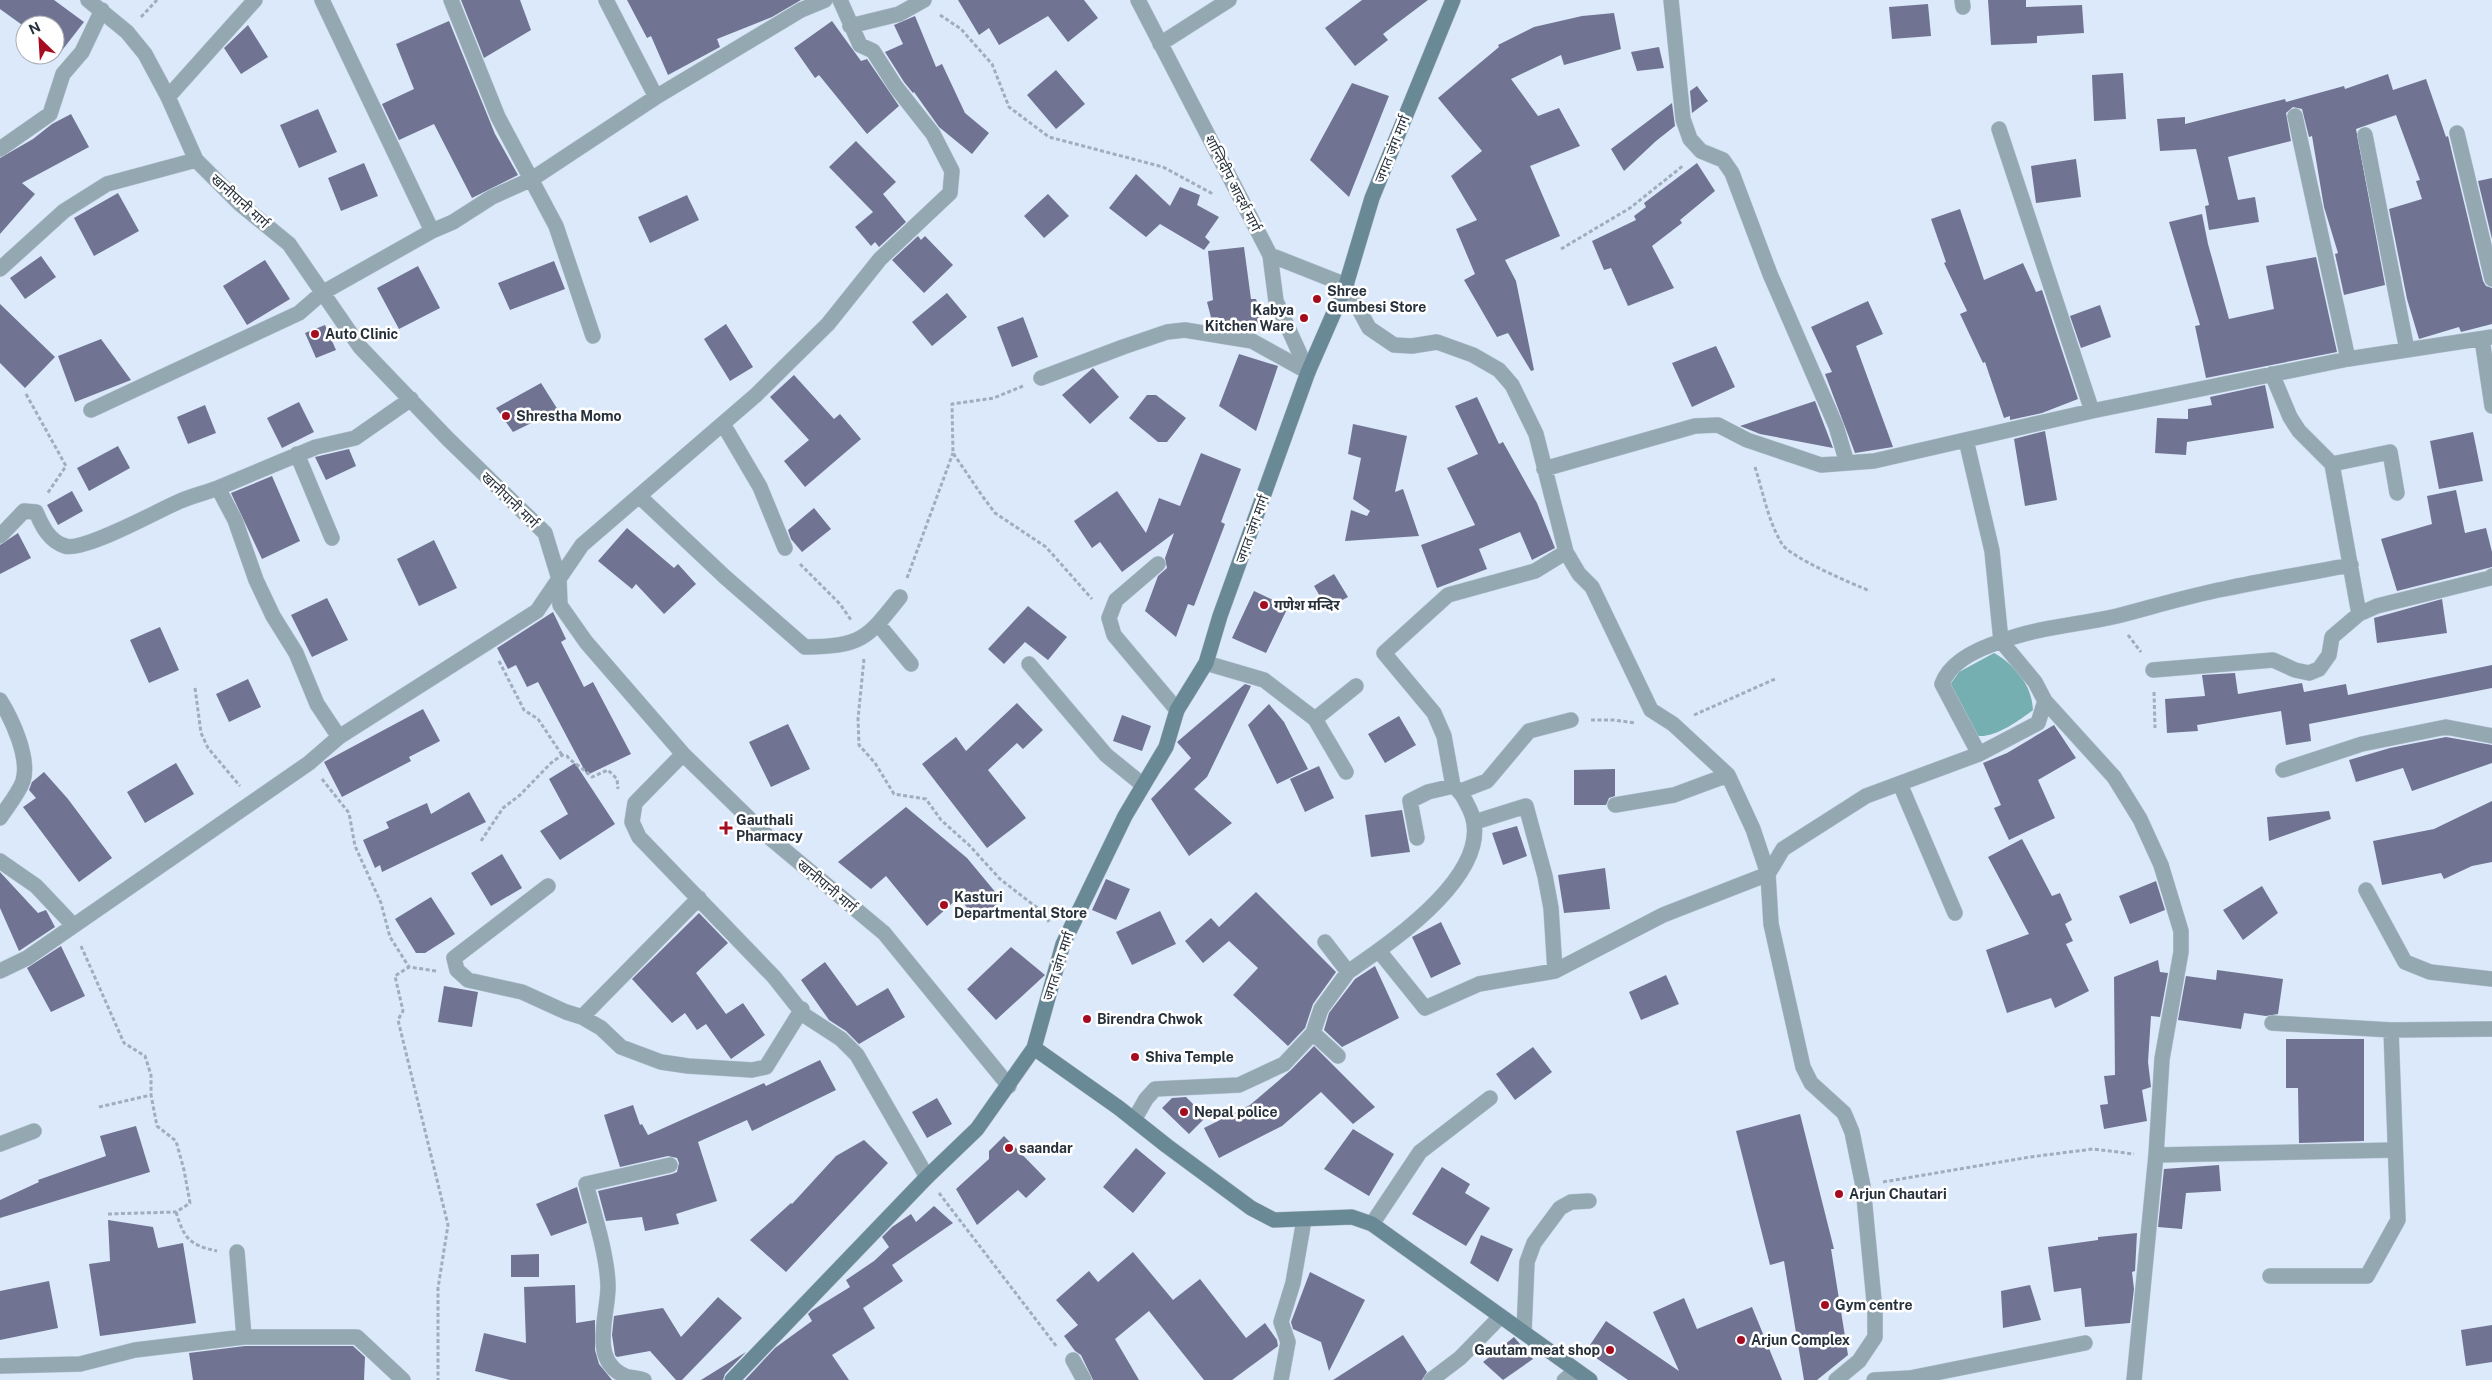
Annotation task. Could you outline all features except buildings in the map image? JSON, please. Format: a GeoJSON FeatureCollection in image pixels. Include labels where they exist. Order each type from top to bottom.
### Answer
{"type":"FeatureCollection","features":[{"type":"Feature","properties":{"kind":"street","name":"खानीपानी मार्ग"},"geometry":{"type":"LineString","coordinates":[[88,0],[127,32],[145,54],[168,98],[196,160],[240,204],[289,244],[360,347],[448,440],[545,533],[559,579],[560,604],[586,642],[683,754],[764,833],[884,934],[1009,1086]]}},
{"type":"Feature","properties":{"kind":"street"},"geometry":{"type":"LineString","coordinates":[[168,98],[242,11],[255,0]]}},
{"type":"Feature","properties":{"kind":"street"},"geometry":{"type":"LineString","coordinates":[[322,0],[432,231]]}},
{"type":"Feature","properties":{"kind":"street"},"geometry":{"type":"LineString","coordinates":[[451,0],[498,116],[556,226],[593,336]]}},
{"type":"Feature","properties":{"kind":"street"},"geometry":{"type":"LineString","coordinates":[[606,0],[656,96]]}},
{"type":"Feature","properties":{"kind":"street"},"geometry":{"type":"LineString","coordinates":[[91,410],[299,314],[322,293],[432,231],[453,222],[492,197],[532,179],[656,96],[801,10],[825,0]]}},
{"type":"Feature","properties":{"kind":"street"},"geometry":{"type":"LineString","coordinates":[[0,971],[27,958],[252,803],[309,763],[339,737],[537,611],[582,545],[756,395],[828,324],[880,259],[950,193],[952,171],[933,134],[896,87],[873,51],[860,45],[840,0]]}},
{"type":"Feature","properties":{"kind":"street","name":"शान्तिदीप आदर्श मार्ग"},"geometry":{"type":"LineString","coordinates":[[1138,0],[1245,210],[1270,255],[1276,301],[1308,372]]}},
{"type":"Feature","properties":{"kind":"street"},"geometry":{"type":"LineString","coordinates":[[1160,44],[1229,0]]}},
{"type":"Feature","properties":{"kind":"street","name":"जगत जंग मार्ग"},"geometry":{"type":"LineString","coordinates":[[732,1380],[927,1176],[977,1129],[1034,1048],[1062,944],[1126,816],[1166,747],[1178,710],[1206,663],[1220,616],[1308,372],[1346,284],[1372,198],[1452,0]]}},
{"type":"Feature","properties":{"kind":"street"},"geometry":{"type":"LineString","coordinates":[[1671,0],[1683,119],[1690,139],[1701,151],[1722,160],[1732,173],[1770,274],[1836,426],[1848,463]]}},
{"type":"Feature","properties":{"kind":"street"},"geometry":{"type":"LineString","coordinates":[[850,26],[899,14],[923,1]]}},
{"type":"Feature","properties":{"kind":"street"},"geometry":{"type":"LineString","coordinates":[[0,149],[50,114],[63,74],[82,52],[102,10]]}},
{"type":"Feature","properties":{"kind":"street"},"geometry":{"type":"LineString","coordinates":[[2295,116],[2348,359]]}},
{"type":"Feature","properties":{"kind":"street"},"geometry":{"type":"LineString","coordinates":[[2000,129],[2092,411]]}},
{"type":"Feature","properties":{"kind":"street"},"geometry":{"type":"LineString","coordinates":[[2457,132],[2492,279]]}},
{"type":"Feature","properties":{"kind":"street"},"geometry":{"type":"LineString","coordinates":[[2365,135],[2406,350]]}},
{"type":"Feature","properties":{"kind":"street"},"geometry":{"type":"LineString","coordinates":[[0,269],[64,211],[107,184],[150,174],[196,160]]}},
{"type":"Feature","properties":{"kind":"street"},"geometry":{"type":"LineString","coordinates":[[1270,255],[1346,284],[1369,328],[1394,345],[1412,346],[1437,342],[1473,355],[1499,370],[1512,385],[1536,434],[1566,552],[1579,574],[1592,587],[1651,710],[1673,724],[1728,775],[1753,829],[1768,874],[1771,924],[1803,1066],[1811,1083],[1844,1113],[1852,1132],[1863,1186],[1875,1311],[1875,1337],[1859,1361],[1836,1380]]}},
{"type":"Feature","properties":{"kind":"street"},"geometry":{"type":"LineString","coordinates":[[1041,378],[1167,332],[1185,330],[1252,341],[1308,372]]}},
{"type":"Feature","properties":{"kind":"street"},"geometry":{"type":"LineString","coordinates":[[1544,468],[1695,426],[1718,425],[1747,440],[1821,465],[1874,461],[2092,411],[2272,374],[2348,359],[2487,338],[2492,406]]}},
{"type":"Feature","properties":{"kind":"street"},"geometry":{"type":"LineString","coordinates":[[2272,374],[2290,417],[2299,431],[2332,464],[2359,614]]}},
{"type":"Feature","properties":{"kind":"street"},"geometry":{"type":"LineString","coordinates":[[0,536],[24,511],[36,512],[42,525],[54,541],[67,547],[88,543],[180,501],[218,488],[297,454],[316,447],[356,438],[411,399]]}},
{"type":"Feature","properties":{"kind":"street"},"geometry":{"type":"LineString","coordinates":[[723,424],[760,487],[784,548]]}},
{"type":"Feature","properties":{"kind":"street"},"geometry":{"type":"LineString","coordinates":[[1966,440],[1992,551],[2001,641],[2035,682],[2045,701],[2114,777],[2140,820],[2161,865],[2182,931],[2181,952],[2162,1058],[2156,1155],[2134,1380]]}},
{"type":"Feature","properties":{"kind":"street"},"geometry":{"type":"LineString","coordinates":[[2332,464],[2390,452],[2397,493]]}},
{"type":"Feature","properties":{"kind":"street"},"geometry":{"type":"LineString","coordinates":[[297,454],[332,538]]}},
{"type":"Feature","properties":{"kind":"street"},"geometry":{"type":"LineString","coordinates":[[218,488],[235,520],[256,580],[273,616],[296,653],[317,704],[339,737]]}},
{"type":"Feature","properties":{"kind":"street"},"geometry":{"type":"LineString","coordinates":[[640,496],[725,577],[805,647],[840,647],[864,638],[900,597]]}},
{"type":"Feature","properties":{"kind":"street"},"geometry":{"type":"LineString","coordinates":[[1134,1120],[1146,1099],[1155,1089],[1239,1085],[1284,1064],[1313,1033],[1321,1009],[1348,972],[1432,908],[1469,860],[1475,822],[1457,788],[1444,736],[1434,713],[1384,653],[1448,595],[1535,571],[1566,552]]}},
{"type":"Feature","properties":{"kind":"street"},"geometry":{"type":"LineString","coordinates":[[1158,564],[1116,600],[1109,618],[1114,635],[1178,710]]}},
{"type":"Feature","properties":{"kind":"street"},"geometry":{"type":"LineString","coordinates":[[1979,754],[1942,684],[1946,674],[1954,665],[2001,641],[2054,626],[2114,616],[2223,589],[2351,565]]}},
{"type":"Feature","properties":{"kind":"street"},"geometry":{"type":"LineString","coordinates":[[2153,670],[2273,660],[2295,670],[2309,673],[2319,669],[2329,655],[2332,637],[2359,614],[2377,606],[2492,576]]}},
{"type":"Feature","properties":{"kind":"street"},"geometry":{"type":"LineString","coordinates":[[878,624],[911,664]]}},
{"type":"Feature","properties":{"kind":"street"},"geometry":{"type":"LineString","coordinates":[[1206,663],[1264,680],[1315,720],[1346,772]]}},
{"type":"Feature","properties":{"kind":"street"},"geometry":{"type":"LineString","coordinates":[[1029,664],[1106,755],[1143,785]]}},
{"type":"Feature","properties":{"kind":"street"},"geometry":{"type":"LineString","coordinates":[[1315,720],[1356,686]]}},
{"type":"Feature","properties":{"kind":"street"},"geometry":{"type":"LineString","coordinates":[[0,700],[9,714],[25,761],[23,782],[0,818]]}},
{"type":"Feature","properties":{"kind":"street"},"geometry":{"type":"LineString","coordinates":[[1378,951],[1425,1008],[1479,984],[1555,971],[1663,915],[1768,874],[1783,849],[1866,796],[1979,754],[2038,723],[2045,701]]}},
{"type":"Feature","properties":{"kind":"street"},"geometry":{"type":"LineString","coordinates":[[1417,838],[1410,801],[1428,792],[1487,781],[1530,731],[1570,720]]}},
{"type":"Feature","properties":{"kind":"street"},"geometry":{"type":"LineString","coordinates":[[2283,770],[2362,744],[2446,727],[2492,736]]}},
{"type":"Feature","properties":{"kind":"street"},"geometry":{"type":"LineString","coordinates":[[683,754],[635,803],[632,822],[639,837],[699,898],[802,1009],[804,1014],[841,1039],[857,1056],[927,1176]]}},
{"type":"Feature","properties":{"kind":"street"},"geometry":{"type":"LineString","coordinates":[[1615,805],[1674,795],[1728,775]]}},
{"type":"Feature","properties":{"kind":"street"},"geometry":{"type":"LineString","coordinates":[[1900,784],[1955,914]]}},
{"type":"Feature","properties":{"kind":"street"},"geometry":{"type":"LineString","coordinates":[[1475,822],[1526,806],[1545,876],[1551,908],[1555,971]]}},
{"type":"Feature","properties":{"kind":"street"},"geometry":{"type":"LineString","coordinates":[[0,861],[36,886],[73,925]]}},
{"type":"Feature","properties":{"kind":"street"},"geometry":{"type":"LineString","coordinates":[[548,886],[454,958],[457,970],[468,980],[522,992],[582,1016],[600,1028],[621,1047],[661,1062],[688,1066],[752,1070],[766,1067],[774,1058],[788,1030],[802,1009]]}},
{"type":"Feature","properties":{"kind":"street"},"geometry":{"type":"LineString","coordinates":[[2366,890],[2405,962],[2430,972],[2492,979]]}},
{"type":"Feature","properties":{"kind":"street"},"geometry":{"type":"LineString","coordinates":[[582,1016],[699,898]]}},
{"type":"Feature","properties":{"kind":"street"},"geometry":{"type":"LineString","coordinates":[[1324,942],[1348,972]]}},
{"type":"Feature","properties":{"kind":"street"},"geometry":{"type":"LineString","coordinates":[[2272,1023],[2391,1030],[2492,1028]]}},
{"type":"Feature","properties":{"kind":"street"},"geometry":{"type":"LineString","coordinates":[[2270,1276],[2366,1276],[2398,1220],[2391,1030]]}},
{"type":"Feature","properties":{"kind":"street"},"geometry":{"type":"LineString","coordinates":[[1313,1033],[1338,1056]]}},
{"type":"Feature","properties":{"kind":"street"},"geometry":{"type":"LineString","coordinates":[[1034,1048],[1252,1208],[1274,1220],[1352,1217],[1372,1224],[1590,1380]]}},
{"type":"Feature","properties":{"kind":"street"},"geometry":{"type":"LineString","coordinates":[[1372,1224],[1420,1152],[1490,1098]]}},
{"type":"Feature","properties":{"kind":"street"},"geometry":{"type":"LineString","coordinates":[[0,1144],[34,1132]]}},
{"type":"Feature","properties":{"kind":"street"},"geometry":{"type":"LineString","coordinates":[[2156,1155],[2395,1150]]}},
{"type":"Feature","properties":{"kind":"street"},"geometry":{"type":"LineString","coordinates":[[644,1380],[625,1376],[612,1366],[603,1349],[603,1317],[608,1286],[598,1231],[586,1184],[670,1165]]}},
{"type":"Feature","properties":{"kind":"street"},"geometry":{"type":"LineString","coordinates":[[1524,1332],[1527,1262],[1534,1243],[1560,1208],[1571,1202],[1589,1201]]}},
{"type":"Feature","properties":{"kind":"street"},"geometry":{"type":"LineString","coordinates":[[1281,1380],[1288,1342],[1281,1322],[1293,1283],[1304,1220]]}},
{"type":"Feature","properties":{"kind":"street"},"geometry":{"type":"LineString","coordinates":[[237,1252],[244,1338]]}},
{"type":"Feature","properties":{"kind":"street"},"geometry":{"type":"LineString","coordinates":[[1431,1380],[1460,1358],[1500,1317]]}},
{"type":"Feature","properties":{"kind":"street"},"geometry":{"type":"LineString","coordinates":[[0,1366],[80,1364],[135,1350],[244,1338],[357,1338],[404,1380]]}},
{"type":"Feature","properties":{"kind":"street"},"geometry":{"type":"LineString","coordinates":[[1859,1361],[1874,1380],[1910,1378],[2085,1343]]}},
{"type":"Feature","properties":{"kind":"street"},"geometry":{"type":"LineString","coordinates":[[1073,1360],[1084,1380]]}},
{"type":"Feature","properties":{"kind":"lane"},"geometry":{"type":"LineString","coordinates":[[1564,1380],[1576,1370]]}},
{"type":"Feature","properties":{"kind":"path"},"geometry":{"type":"LineString","coordinates":[[923,1],[961,30],[992,64],[1009,107],[1049,137],[1163,167],[1245,210]]}},
{"type":"Feature","properties":{"kind":"path"},"geometry":{"type":"LineString","coordinates":[[1561,249],[1630,208],[1701,151]]}},
{"type":"Feature","properties":{"kind":"path"},"geometry":{"type":"LineString","coordinates":[[900,597],[954,453],[952,404],[994,398],[1041,378]]}},
{"type":"Feature","properties":{"kind":"path"},"geometry":{"type":"LineString","coordinates":[[26,394],[66,466],[36,512]]}},
{"type":"Feature","properties":{"kind":"path"},"geometry":{"type":"LineString","coordinates":[[1747,440],[1772,524],[1783,546],[1832,576],[1870,591]]}},
{"type":"Feature","properties":{"kind":"path"},"geometry":{"type":"LineString","coordinates":[[954,453],[995,513],[1046,547],[1109,618]]}},
{"type":"Feature","properties":{"kind":"path"},"geometry":{"type":"LineString","coordinates":[[784,548],[840,604],[864,638],[864,676],[858,719],[859,745],[875,763],[894,794],[926,799],[942,820],[968,844],[1000,880],[1044,913],[1062,944]]}},
{"type":"Feature","properties":{"kind":"path"},"geometry":{"type":"LineString","coordinates":[[488,643],[524,710],[538,719],[562,755],[579,764],[592,777],[608,770],[618,779],[620,804],[632,822]]}},
{"type":"Feature","properties":{"kind":"path"},"geometry":{"type":"LineString","coordinates":[[195,688],[201,733],[208,748],[231,774],[252,803]]}},
{"type":"Feature","properties":{"kind":"path"},"geometry":{"type":"LineString","coordinates":[[481,841],[502,808],[520,795],[551,762],[562,755]]}},
{"type":"Feature","properties":{"kind":"path"},"geometry":{"type":"LineString","coordinates":[[309,763],[349,813],[355,846],[381,903],[390,937],[409,967]]}},
{"type":"Feature","properties":{"kind":"path"},"geometry":{"type":"LineString","coordinates":[[73,925],[102,996],[124,1043],[145,1056],[151,1075],[151,1094],[157,1126],[176,1141],[190,1203],[176,1212],[108,1214]]}},
{"type":"Feature","properties":{"kind":"path"},"geometry":{"type":"LineString","coordinates":[[438,1380],[438,1288],[448,1224],[398,1020],[403,1011],[395,976],[409,967],[428,971],[457,970]]}},
{"type":"Feature","properties":{"kind":"path"},"geometry":{"type":"LineString","coordinates":[[98,1107],[151,1094]]}},
{"type":"Feature","properties":{"kind":"path"},"geometry":{"type":"LineString","coordinates":[[1863,1186],[2030,1157],[2094,1149],[2156,1155]]}},
{"type":"Feature","properties":{"kind":"path"},"geometry":{"type":"LineString","coordinates":[[927,1176],[1054,1344],[1073,1360]]}},
{"type":"Feature","properties":{"kind":"path"},"geometry":{"type":"LineString","coordinates":[[176,1212],[183,1234],[200,1247],[237,1252]]}},
{"type":"Feature","properties":{"kind":"shaded area"},"geometry":{"type":"Polygon","coordinates":[[[1994,653],[2009,663],[2026,684],[2033,710],[1996,733],[1980,736],[1973,735],[1949,686],[1959,672],[1994,653]]]}},
{"type":"Feature","properties":{"kind":"place","name":"Shree Gumbesi Store"},"geometry":{"type":"Point","coordinates":[1317,299]}},
{"type":"Feature","properties":{"kind":"place","name":"Kabya Kitchen Ware"},"geometry":{"type":"Point","coordinates":[1304,318]}},
{"type":"Feature","properties":{"kind":"place","name":"Auto Clinic"},"geometry":{"type":"Point","coordinates":[315,334]}},
{"type":"Feature","properties":{"kind":"place","name":"Shrestha Momo"},"geometry":{"type":"Point","coordinates":[506,416]}},
{"type":"Feature","properties":{"kind":"place","name":"गणेश मन्दिर"},"geometry":{"type":"Point","coordinates":[1264,605]}},
{"type":"Feature","properties":{"kind":"place","name":"Gauthali Pharmacy"},"geometry":{"type":"Point","coordinates":[726,828]}},
{"type":"Feature","properties":{"kind":"place","name":"Kasturi Departmental Store"},"geometry":{"type":"Point","coordinates":[944,905]}},
{"type":"Feature","properties":{"kind":"place","name":"Birendra Chwok"},"geometry":{"type":"Point","coordinates":[1087,1019]}},
{"type":"Feature","properties":{"kind":"place","name":"Shiva Temple"},"geometry":{"type":"Point","coordinates":[1135,1057]}},
{"type":"Feature","properties":{"kind":"place","name":"Nepal police"},"geometry":{"type":"Point","coordinates":[1184,1112]}},
{"type":"Feature","properties":{"kind":"place","name":"saandar"},"geometry":{"type":"Point","coordinates":[1009,1148]}},
{"type":"Feature","properties":{"kind":"place","name":"Arjun Chautari"},"geometry":{"type":"Point","coordinates":[1839,1194]}},
{"type":"Feature","properties":{"kind":"place","name":"Gym centre"},"geometry":{"type":"Point","coordinates":[1825,1305]}},
{"type":"Feature","properties":{"kind":"place","name":"Arjun Complex"},"geometry":{"type":"Point","coordinates":[1741,1340]}},
{"type":"Feature","properties":{"kind":"place","name":"Gautam meat shop"},"geometry":{"type":"Point","coordinates":[1610,1350]}}]}
